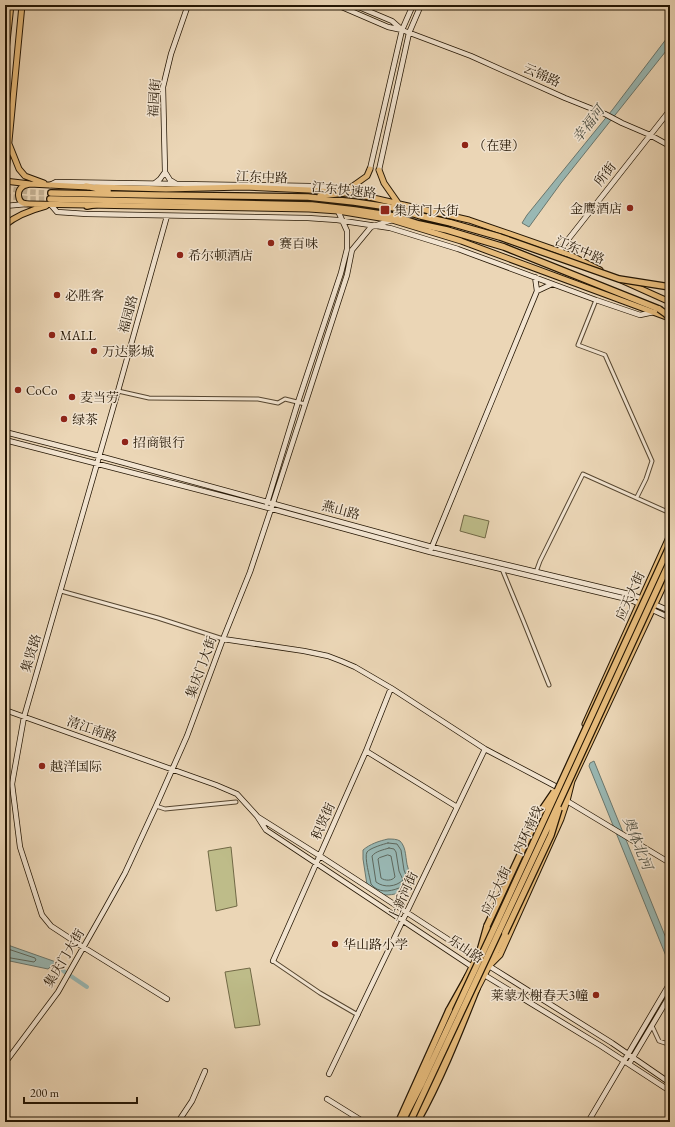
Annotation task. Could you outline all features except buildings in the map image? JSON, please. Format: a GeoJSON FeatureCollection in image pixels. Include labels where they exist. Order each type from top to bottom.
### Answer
{"type":"FeatureCollection","features":[{"type":"Feature","properties":{"kind":"highway"},"geometry":{"type":"LineString","coordinates":[[86,186],[120,194]]}},
{"type":"Feature","properties":{"kind":"highway"},"geometry":{"type":"LineString","coordinates":[[308,197],[342,190]]}},
{"type":"Feature","properties":{"kind":"highway","name":"江东快速路"},"geometry":{"type":"LineString","coordinates":[[51,193],[308,197],[395,208],[500,237],[619,279],[670,287]]}},
{"type":"Feature","properties":{"kind":"highway"},"geometry":{"type":"LineString","coordinates":[[87,206],[119,201]]}},
{"type":"Feature","properties":{"kind":"highway","name":"江东快速路"},"geometry":{"type":"LineString","coordinates":[[51,202],[119,201],[307,205],[394,216],[504,247],[657,310]]}},
{"type":"Feature","properties":{"kind":"highway"},"geometry":{"type":"LineString","coordinates":[[307,205],[338,211]]}},
{"type":"Feature","properties":{"kind":"highway"},"geometry":{"type":"LineString","coordinates":[[657,310],[666,314],[670,318]]}},
{"type":"Feature","properties":{"kind":"highway","name":"内环南线"},"geometry":{"type":"LineString","coordinates":[[402,1122],[568,781],[670,545]]}},
{"type":"Feature","properties":{"kind":"highway","name":"内环南线"},"geometry":{"type":"LineString","coordinates":[[410,1122],[670,561]]}},
{"type":"Feature","properties":{"kind":"highway"},"geometry":{"type":"LineString","coordinates":[[480,951],[487,926],[539,814],[568,781]]}},
{"type":"Feature","properties":{"kind":"highway"},"geometry":{"type":"LineString","coordinates":[[489,966],[551,835],[568,781]]}},
{"type":"Feature","properties":{"kind":"highway"},"geometry":{"type":"LineString","coordinates":[[397,1122],[449,1010],[468,976]]}},
{"type":"Feature","properties":{"kind":"highway"},"geometry":{"type":"LineString","coordinates":[[417,1122],[431,1095],[477,988]]}},
{"type":"Feature","properties":{"kind":"main road"},"geometry":{"type":"LineString","coordinates":[[5,60],[11,5]]}},
{"type":"Feature","properties":{"kind":"main road"},"geometry":{"type":"LineString","coordinates":[[5,182],[22,5]]}},
{"type":"Feature","properties":{"kind":"main road"},"geometry":{"type":"LineString","coordinates":[[9,142],[19,169],[25,176],[50,185]]}},
{"type":"Feature","properties":{"kind":"main road"},"geometry":{"type":"LineString","coordinates":[[342,190],[367,176],[370,169]]}},
{"type":"Feature","properties":{"kind":"main road"},"geometry":{"type":"LineString","coordinates":[[380,170],[384,183],[398,203]]}},
{"type":"Feature","properties":{"kind":"main road","name":"江东中路"},"geometry":{"type":"LineString","coordinates":[[5,182],[166,189],[243,187],[342,190],[469,220],[570,255],[628,284],[670,302]]}},
{"type":"Feature","properties":{"kind":"main road"},"geometry":{"type":"LineString","coordinates":[[30,184],[24,185],[19,191],[18,196],[23,203],[30,204],[51,202],[87,206],[309,209],[338,211],[392,220],[461,241],[657,310]]}},
{"type":"Feature","properties":{"kind":"main road"},"geometry":{"type":"LineString","coordinates":[[5,225],[11,219],[51,202]]}},
{"type":"Feature","properties":{"kind":"main road"},"geometry":{"type":"LineString","coordinates":[[661,298],[670,296]]}},
{"type":"Feature","properties":{"kind":"main road","name":"应天大街"},"geometry":{"type":"LineString","coordinates":[[397,1122],[418,1084],[557,787],[639,601],[670,535]]}},
{"type":"Feature","properties":{"kind":"main road","name":"应天大街"},"geometry":{"type":"LineString","coordinates":[[414,1122],[477,988],[489,966],[493,951],[568,781],[670,572]]}},
{"type":"Feature","properties":{"kind":"main road","name":"应天大街"},"geometry":{"type":"LineString","coordinates":[[489,966],[500,955],[561,819],[567,802],[568,781]]}},
{"type":"Feature","properties":{"kind":"street","name":"福园街"},"geometry":{"type":"LineString","coordinates":[[165,172],[163,87],[171,54],[188,5]]}},
{"type":"Feature","properties":{"kind":"street","name":"云锦路"},"geometry":{"type":"LineString","coordinates":[[337,5],[388,27],[402,30],[471,56],[565,98],[605,114],[670,146]]}},
{"type":"Feature","properties":{"kind":"street","name":"云锦路"},"geometry":{"type":"LineString","coordinates":[[354,5],[392,21],[402,30]]}},
{"type":"Feature","properties":{"kind":"street"},"geometry":{"type":"LineString","coordinates":[[370,169],[402,30],[413,5]]}},
{"type":"Feature","properties":{"kind":"street"},"geometry":{"type":"LineString","coordinates":[[380,170],[409,33],[421,5]]}},
{"type":"Feature","properties":{"kind":"street","name":"所街"},"geometry":{"type":"LineString","coordinates":[[559,251],[670,110]]}},
{"type":"Feature","properties":{"kind":"street"},"geometry":{"type":"LineString","coordinates":[[155,183],[165,172],[170,180],[176,184]]}},
{"type":"Feature","properties":{"kind":"street","name":"江东中路"},"geometry":{"type":"LineString","coordinates":[[50,185],[56,182],[155,183],[302,186],[342,190]]}},
{"type":"Feature","properties":{"kind":"street"},"geometry":{"type":"LineString","coordinates":[[51,202],[57,212],[167,216],[308,218],[342,220],[390,228],[458,249],[640,315],[657,310]]}},
{"type":"Feature","properties":{"kind":"street"},"geometry":{"type":"LineString","coordinates":[[5,206],[30,204]]}},
{"type":"Feature","properties":{"kind":"street"},"geometry":{"type":"LineString","coordinates":[[265,507],[349,249],[347,230],[338,211]]}},
{"type":"Feature","properties":{"kind":"street","name":"福园路"},"geometry":{"type":"LineString","coordinates":[[97,464],[167,216]]}},
{"type":"Feature","properties":{"kind":"street"},"geometry":{"type":"LineString","coordinates":[[349,249],[371,227],[392,220]]}},
{"type":"Feature","properties":{"kind":"street","name":"集庆门大街"},"geometry":{"type":"LineString","coordinates":[[5,1063],[58,992],[125,874],[187,736],[250,572],[271,509],[347,274],[349,249]]}},
{"type":"Feature","properties":{"kind":"street"},"geometry":{"type":"LineString","coordinates":[[430,552],[537,291],[535,278]]}},
{"type":"Feature","properties":{"kind":"street"},"geometry":{"type":"LineString","coordinates":[[537,291],[552,284]]}},
{"type":"Feature","properties":{"kind":"street"},"geometry":{"type":"LineString","coordinates":[[596,300],[578,345],[604,354],[652,461],[646,479],[637,498]]}},
{"type":"Feature","properties":{"kind":"street"},"geometry":{"type":"LineString","coordinates":[[118,390],[149,398],[258,399],[278,403],[285,399],[305,404]]}},
{"type":"Feature","properties":{"kind":"street","name":"燕山路"},"geometry":{"type":"LineString","coordinates":[[5,432],[99,456],[432,547],[633,595],[639,601]]}},
{"type":"Feature","properties":{"kind":"street","name":"燕山路"},"geometry":{"type":"LineString","coordinates":[[5,440],[265,507],[430,552],[639,601],[670,611]]}},
{"type":"Feature","properties":{"kind":"street"},"geometry":{"type":"LineString","coordinates":[[62,455],[66,451],[64,447]]}},
{"type":"Feature","properties":{"kind":"street","name":"集贤路"},"geometry":{"type":"LineString","coordinates":[[97,464],[24,717],[12,784],[20,848],[42,914],[51,926],[167,999]]}},
{"type":"Feature","properties":{"kind":"street"},"geometry":{"type":"LineString","coordinates":[[536,572],[583,474],[670,513]]}},
{"type":"Feature","properties":{"kind":"street"},"geometry":{"type":"LineString","coordinates":[[502,569],[549,685]]}},
{"type":"Feature","properties":{"kind":"street"},"geometry":{"type":"LineString","coordinates":[[61,591],[164,620],[223,639],[304,650],[328,656],[355,667],[391,688],[485,749],[557,787]]}},
{"type":"Feature","properties":{"kind":"street","name":"燕山路"},"geometry":{"type":"LineString","coordinates":[[654,607],[670,618]]}},
{"type":"Feature","properties":{"kind":"street","name":"积贤街"},"geometry":{"type":"LineString","coordinates":[[273,962],[366,751],[391,688]]}},
{"type":"Feature","properties":{"kind":"street","name":"清江南路"},"geometry":{"type":"LineString","coordinates":[[5,710],[172,769]]}},
{"type":"Feature","properties":{"kind":"street","name":"上新河街"},"geometry":{"type":"LineString","coordinates":[[329,1074],[485,749]]}},
{"type":"Feature","properties":{"kind":"street"},"geometry":{"type":"LineString","coordinates":[[366,751],[457,807]]}},
{"type":"Feature","properties":{"kind":"street","name":"乐山路"},"geometry":{"type":"LineString","coordinates":[[172,769],[237,794],[257,816],[266,830],[484,975],[670,1091]]}},
{"type":"Feature","properties":{"kind":"street"},"geometry":{"type":"LineString","coordinates":[[156,806],[165,808],[236,802]]}},
{"type":"Feature","properties":{"kind":"street"},"geometry":{"type":"LineString","coordinates":[[567,802],[670,863]]}},
{"type":"Feature","properties":{"kind":"street","name":"乐山路"},"geometry":{"type":"LineString","coordinates":[[257,816],[628,1054],[670,1083]]}},
{"type":"Feature","properties":{"kind":"street"},"geometry":{"type":"LineString","coordinates":[[273,962],[358,1016]]}},
{"type":"Feature","properties":{"kind":"street"},"geometry":{"type":"LineString","coordinates":[[588,1122],[626,1063],[628,1054],[669,984]]}},
{"type":"Feature","properties":{"kind":"street"},"geometry":{"type":"LineString","coordinates":[[626,1063],[633,1058],[670,995]]}},
{"type":"Feature","properties":{"kind":"street"},"geometry":{"type":"LineString","coordinates":[[652,1026],[659,1041],[665,1043]]}},
{"type":"Feature","properties":{"kind":"street"},"geometry":{"type":"LineString","coordinates":[[178,1122],[192,1101],[205,1071]]}},
{"type":"Feature","properties":{"kind":"street"},"geometry":{"type":"LineString","coordinates":[[327,1099],[364,1122]]}},
{"type":"Feature","properties":{"kind":"shaded area"},"geometry":{"type":"Polygon","coordinates":[[[464,515],[489,521],[485,538],[460,531],[464,515]]]}},
{"type":"Feature","properties":{"kind":"shaded area"},"geometry":{"type":"Polygon","coordinates":[[[231,847],[237,906],[216,911],[208,851],[231,847]]]}},
{"type":"Feature","properties":{"kind":"shaded area"},"geometry":{"type":"Polygon","coordinates":[[[250,968],[260,1025],[235,1028],[225,972],[250,968]]]}},
{"type":"Feature","properties":{"kind":"water"},"geometry":{"type":"Polygon","coordinates":[[[670,34],[670,46],[561,183],[529,227],[522,223],[613,109],[670,34]]]}},
{"type":"Feature","properties":{"kind":"water"},"geometry":{"type":"Polygon","coordinates":[[[594,761],[670,948],[670,966],[589,766],[590,763],[594,761]]]}},
{"type":"Feature","properties":{"kind":"water"},"geometry":{"type":"Polygon","coordinates":[[[388,839],[400,841],[402,844],[405,850],[412,880],[407,889],[392,895],[377,893],[367,885],[363,859],[363,850],[375,843],[388,839]]]}},
{"type":"Feature","properties":{"kind":"water"},"geometry":{"type":"Polygon","coordinates":[[[5,944],[56,962],[48,969],[5,960],[5,944]]]}},
{"type":"Feature","properties":{"kind":"waterway"},"geometry":{"type":"LineString","coordinates":[[48,964],[59,968],[87,987]]}},
{"type":"Feature","properties":{"kind":"tunnel"},"geometry":{"type":"LineString","coordinates":[[5,188],[30,192],[51,193]]}},
{"type":"Feature","properties":{"kind":"tunnel"},"geometry":{"type":"LineString","coordinates":[[5,196],[30,199],[50,199]]}},
{"type":"Feature","properties":{"kind":"place","name":"（在建）"},"geometry":{"type":"Point","coordinates":[465,145]}},
{"type":"Feature","properties":{"kind":"place","name":"金鹰酒店"},"geometry":{"type":"Point","coordinates":[630,208]}},
{"type":"Feature","properties":{"kind":"place","name":"集庆门大街"},"geometry":{"type":"Point","coordinates":[385,210]}},
{"type":"Feature","properties":{"kind":"place","name":"赛百味"},"geometry":{"type":"Point","coordinates":[271,243]}},
{"type":"Feature","properties":{"kind":"place","name":"希尔顿酒店"},"geometry":{"type":"Point","coordinates":[180,255]}},
{"type":"Feature","properties":{"kind":"place","name":"必胜客"},"geometry":{"type":"Point","coordinates":[57,295]}},
{"type":"Feature","properties":{"kind":"place","name":"MALL"},"geometry":{"type":"Point","coordinates":[52,335]}},
{"type":"Feature","properties":{"kind":"place","name":"万达影城"},"geometry":{"type":"Point","coordinates":[94,351]}},
{"type":"Feature","properties":{"kind":"place","name":"CoCo"},"geometry":{"type":"Point","coordinates":[18,390]}},
{"type":"Feature","properties":{"kind":"place","name":"麦当劳"},"geometry":{"type":"Point","coordinates":[72,397]}},
{"type":"Feature","properties":{"kind":"place","name":"绿茶"},"geometry":{"type":"Point","coordinates":[64,419]}},
{"type":"Feature","properties":{"kind":"place","name":"招商银行"},"geometry":{"type":"Point","coordinates":[125,442]}},
{"type":"Feature","properties":{"kind":"place","name":"越洋国际"},"geometry":{"type":"Point","coordinates":[42,766]}},
{"type":"Feature","properties":{"kind":"place","name":"华山路小学"},"geometry":{"type":"Point","coordinates":[335,944]}},
{"type":"Feature","properties":{"kind":"place","name":"莱蒙水榭春天3幢"},"geometry":{"type":"Point","coordinates":[596,995]}},
{"type":"Feature","properties":{"kind":"water label","name":"幸福河"},"geometry":{"type":"Point","coordinates":[588,124]}},
{"type":"Feature","properties":{"kind":"water label","name":"奥体北河"},"geometry":{"type":"Point","coordinates":[638,843]}}]}
